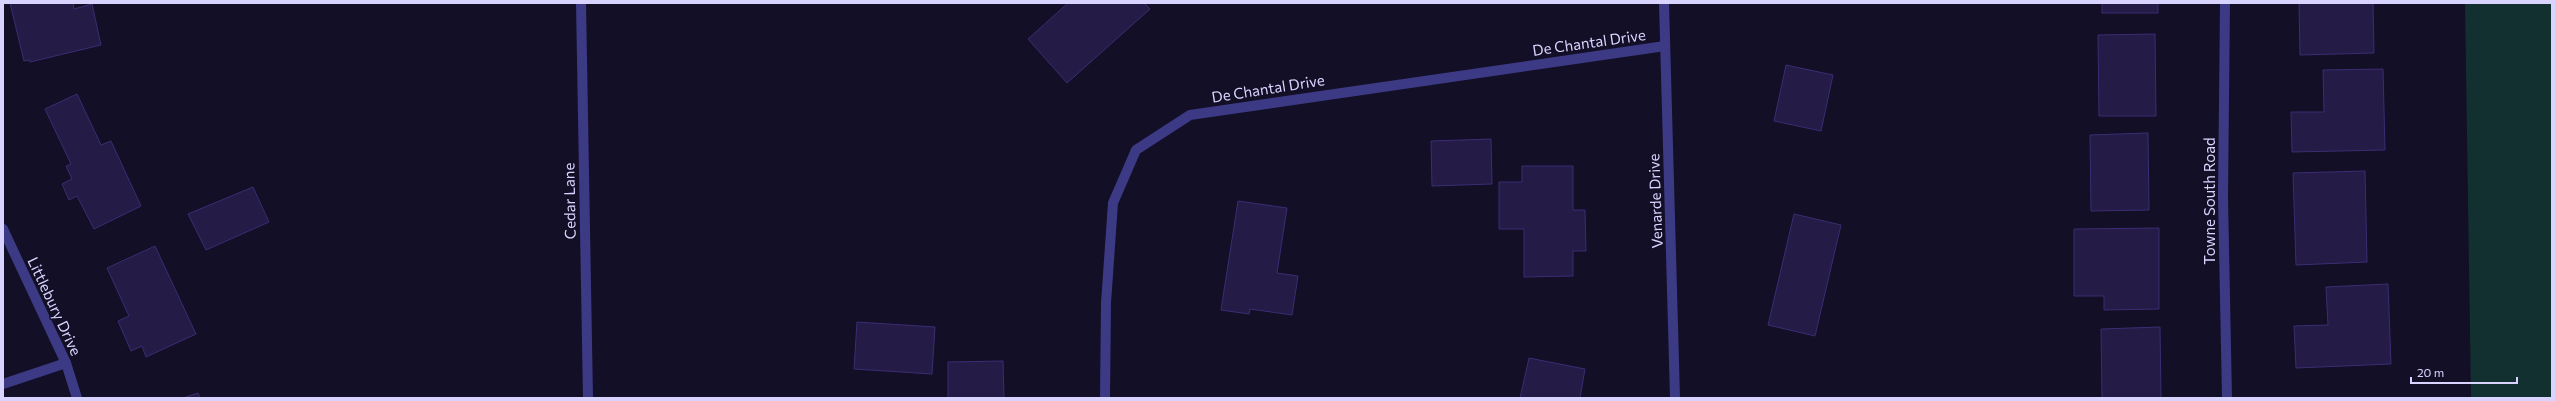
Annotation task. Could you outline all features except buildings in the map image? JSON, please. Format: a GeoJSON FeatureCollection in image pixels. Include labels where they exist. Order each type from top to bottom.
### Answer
{"type":"FeatureCollection","features":[{"type":"Feature","properties":{"kind":"street","name":"Cedar Lane"},"geometry":{"type":"LineString","coordinates":[[581,3],[588,398]]}},
{"type":"Feature","properties":{"kind":"street","name":"Venarde Drive"},"geometry":{"type":"LineString","coordinates":[[1664,3],[1675,398]]}},
{"type":"Feature","properties":{"kind":"street","name":"Towne South Road"},"geometry":{"type":"LineString","coordinates":[[2225,3],[2224,197],[2227,398]]}},
{"type":"Feature","properties":{"kind":"street","name":"De Chantal Drive"},"geometry":{"type":"LineString","coordinates":[[1105,398],[1106,303],[1113,203],[1136,150],[1190,115],[1666,46]]}},
{"type":"Feature","properties":{"kind":"street","name":"Littlebury Drive"},"geometry":{"type":"LineString","coordinates":[[3,229],[66,363],[77,398]]}},
{"type":"Feature","properties":{"kind":"street"},"geometry":{"type":"LineString","coordinates":[[3,384],[66,363]]}},
{"type":"Feature","properties":{"kind":"green space"},"geometry":{"type":"Polygon","coordinates":[[[2465,3],[2552,3],[2552,398],[2471,398],[2465,3]]]}}]}
